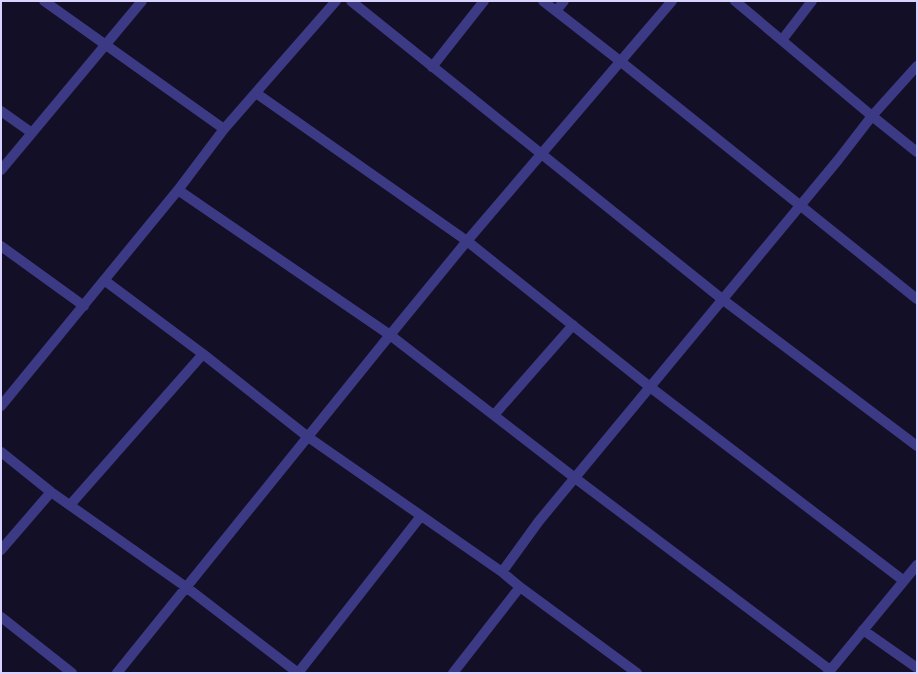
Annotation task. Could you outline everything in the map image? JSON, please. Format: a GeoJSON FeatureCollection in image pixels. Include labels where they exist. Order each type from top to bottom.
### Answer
{"type":"FeatureCollection","features":[{"type":"Feature","properties":{"kind":"street"},"geometry":{"type":"LineString","coordinates":[[44,1],[224,129]]}},
{"type":"Feature","properties":{"kind":"street"},"geometry":{"type":"LineString","coordinates":[[1,170],[142,1]]}},
{"type":"Feature","properties":{"kind":"street"},"geometry":{"type":"LineString","coordinates":[[1,406],[178,190],[224,129],[336,1]]}},
{"type":"Feature","properties":{"kind":"street"},"geometry":{"type":"LineString","coordinates":[[351,1],[722,299],[917,446]]}},
{"type":"Feature","properties":{"kind":"street"},"geometry":{"type":"LineString","coordinates":[[432,67],[484,1]]}},
{"type":"Feature","properties":{"kind":"street"},"geometry":{"type":"LineString","coordinates":[[542,1],[620,61],[917,299]]}},
{"type":"Feature","properties":{"kind":"street"},"geometry":{"type":"LineString","coordinates":[[556,11],[564,1]]}},
{"type":"Feature","properties":{"kind":"street"},"geometry":{"type":"LineString","coordinates":[[117,673],[390,335],[541,154],[672,1]]}},
{"type":"Feature","properties":{"kind":"street"},"geometry":{"type":"LineString","coordinates":[[735,1],[917,152]]}},
{"type":"Feature","properties":{"kind":"street"},"geometry":{"type":"LineString","coordinates":[[782,40],[812,1]]}},
{"type":"Feature","properties":{"kind":"street"},"geometry":{"type":"LineString","coordinates":[[502,572],[539,521],[838,160],[872,116],[917,66]]}},
{"type":"Feature","properties":{"kind":"street"},"geometry":{"type":"LineString","coordinates":[[256,93],[468,241],[650,387],[904,581]]}},
{"type":"Feature","properties":{"kind":"street"},"geometry":{"type":"LineString","coordinates":[[1,111],[32,133]]}},
{"type":"Feature","properties":{"kind":"street"},"geometry":{"type":"LineString","coordinates":[[178,190],[390,335],[829,671],[917,565]]}},
{"type":"Feature","properties":{"kind":"street"},"geometry":{"type":"LineString","coordinates":[[1,246],[84,306]]}},
{"type":"Feature","properties":{"kind":"street"},"geometry":{"type":"LineString","coordinates":[[104,280],[203,354],[308,437],[502,572],[520,587],[637,673]]}},
{"type":"Feature","properties":{"kind":"street"},"geometry":{"type":"LineString","coordinates":[[494,415],[573,325]]}},
{"type":"Feature","properties":{"kind":"street"},"geometry":{"type":"LineString","coordinates":[[70,505],[203,354]]}},
{"type":"Feature","properties":{"kind":"street"},"geometry":{"type":"LineString","coordinates":[[1,452],[51,492],[186,587],[298,673],[421,516]]}},
{"type":"Feature","properties":{"kind":"street"},"geometry":{"type":"LineString","coordinates":[[1,550],[51,492]]}},
{"type":"Feature","properties":{"kind":"street"},"geometry":{"type":"LineString","coordinates":[[453,673],[520,587]]}},
{"type":"Feature","properties":{"kind":"street"},"geometry":{"type":"LineString","coordinates":[[1,617],[72,673]]}},
{"type":"Feature","properties":{"kind":"street"},"geometry":{"type":"LineString","coordinates":[[863,630],[917,668]]}}]}
